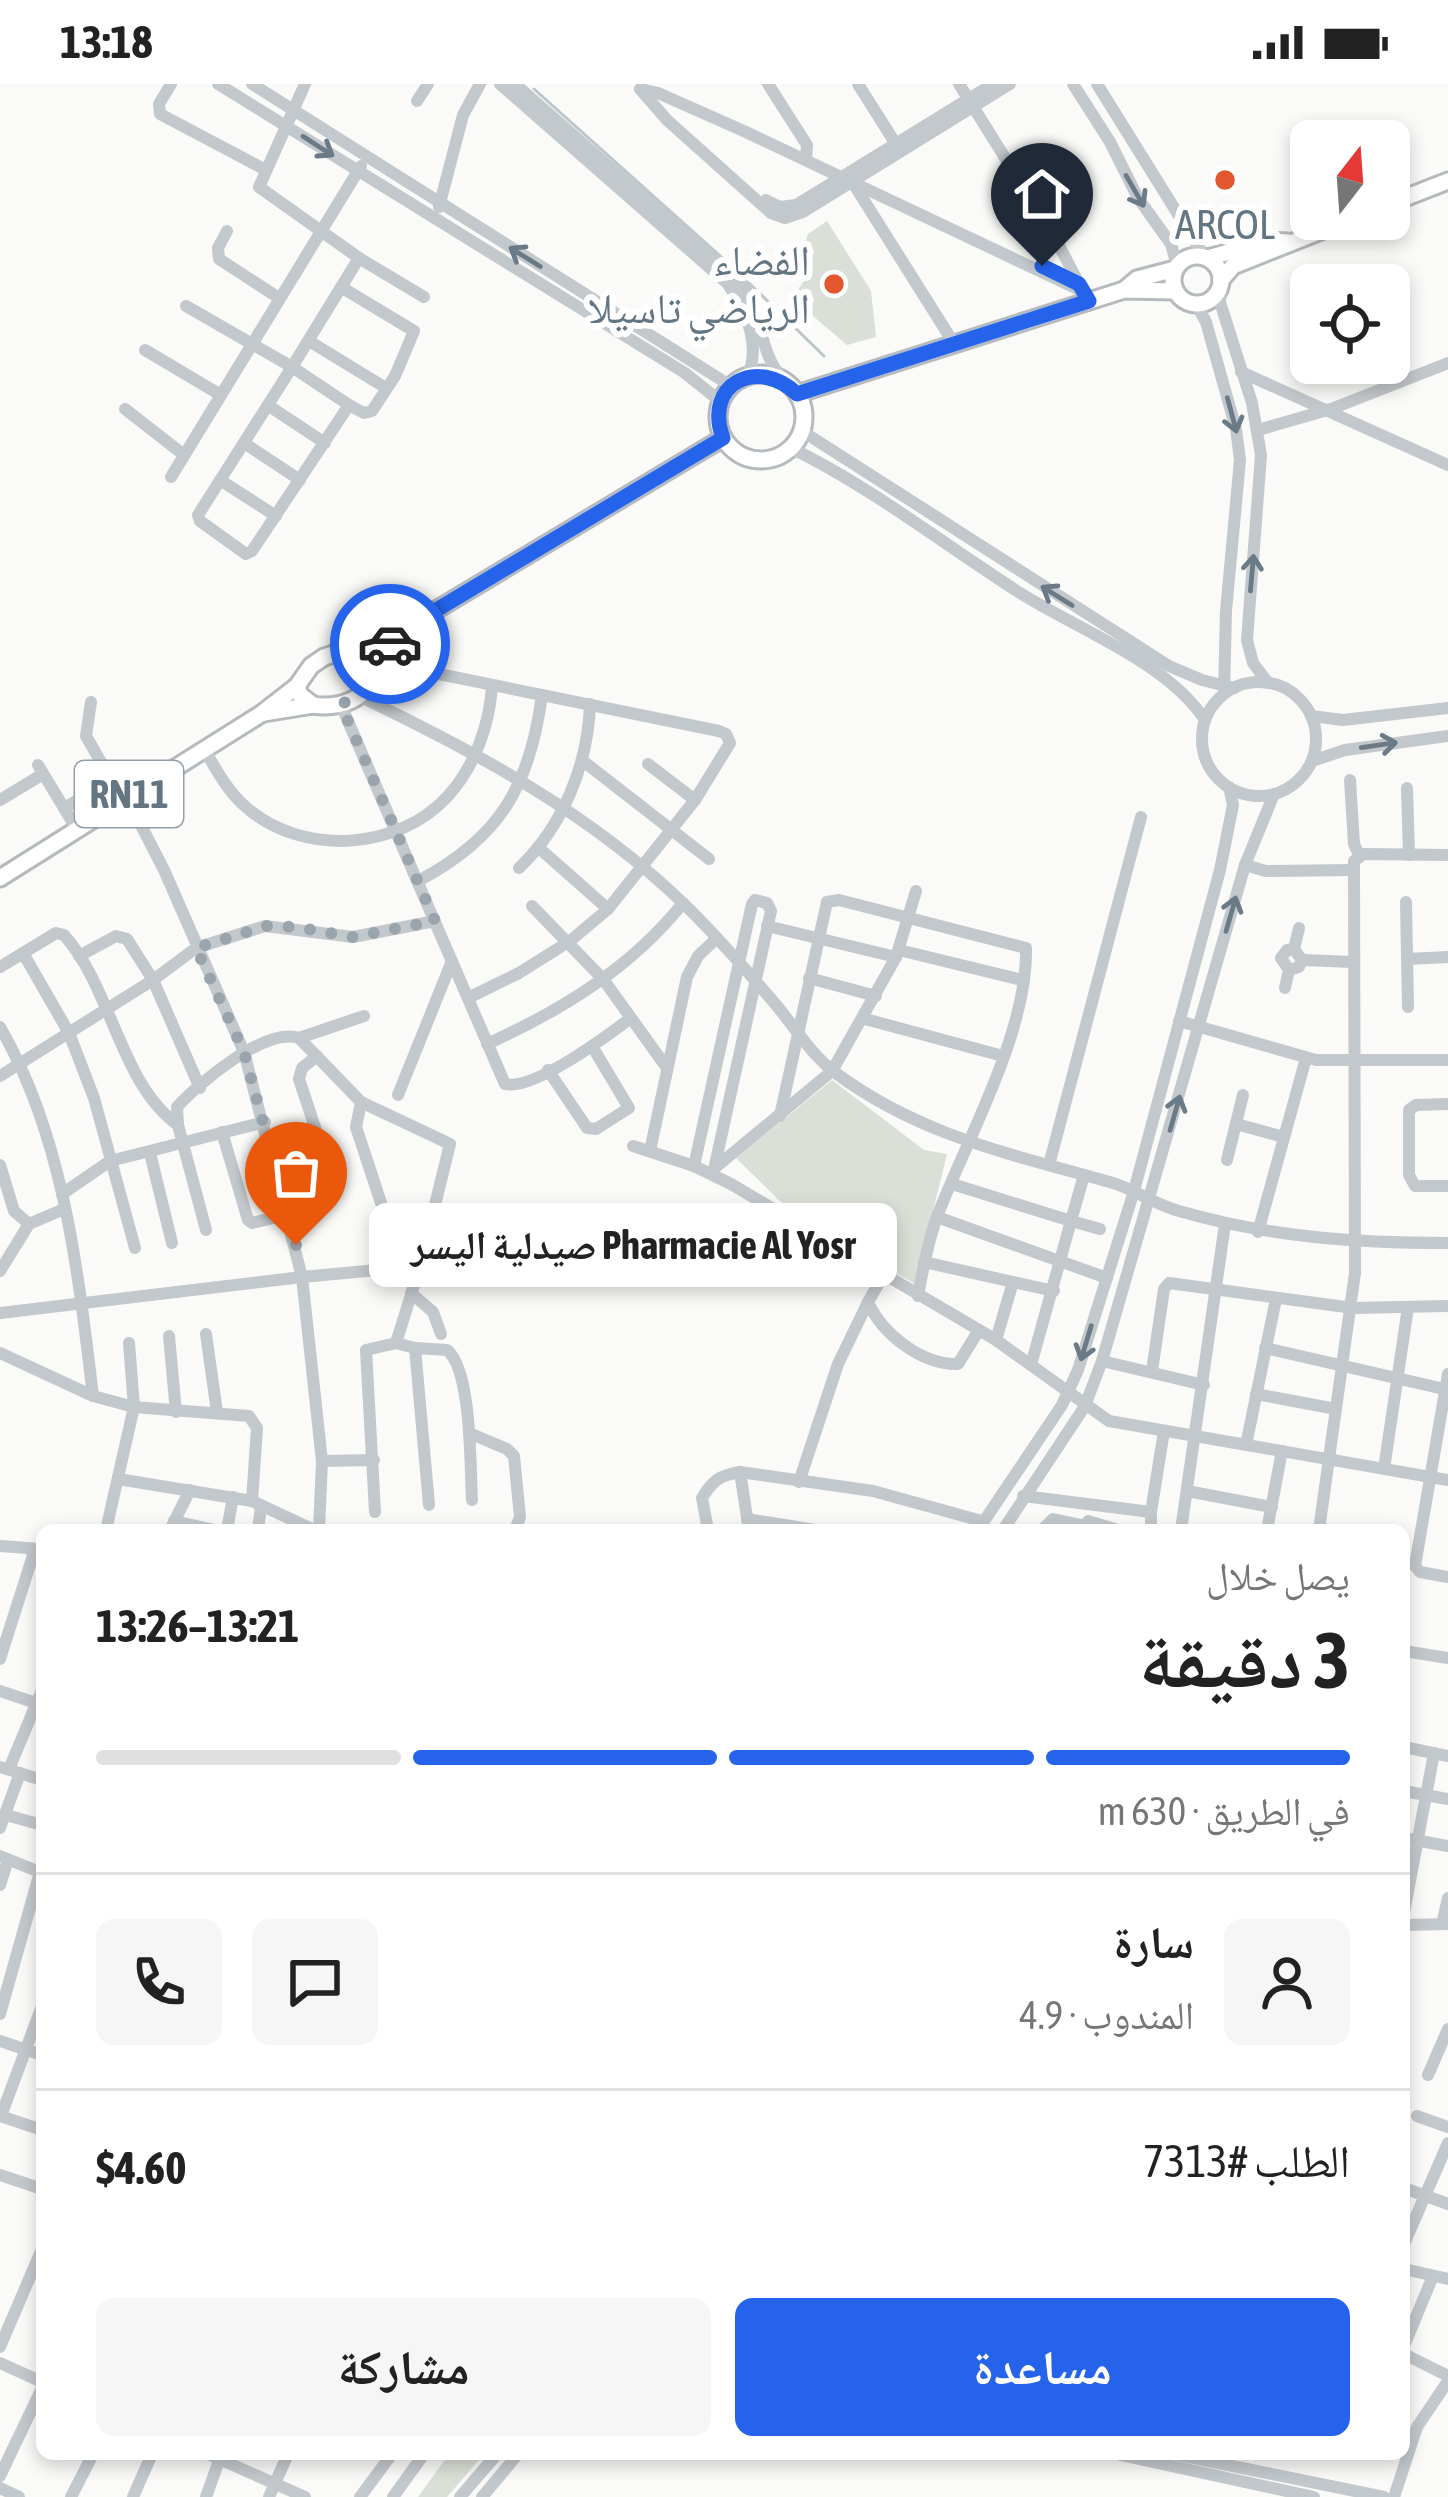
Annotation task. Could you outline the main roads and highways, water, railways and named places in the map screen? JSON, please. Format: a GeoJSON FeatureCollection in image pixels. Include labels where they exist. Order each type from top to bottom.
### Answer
{"type":"FeatureCollection","features":[{"type":"Feature","properties":{"kind":"main road"},"geometry":{"type":"LineString","coordinates":[[1410,196],[1448,181]]}},
{"type":"Feature","properties":{"kind":"main road"},"geometry":{"type":"LineString","coordinates":[[1124,290],[1137,279],[1176,267],[1191,256],[1293,240]]}},
{"type":"Feature","properties":{"kind":"main road"},"geometry":{"type":"LineString","coordinates":[[797,394],[1084,292],[1175,291],[1196,304],[1210,300],[1232,266],[1281,249],[1288,242]]}},
{"type":"Feature","properties":{"kind":"main road"},"geometry":{"type":"LineString","coordinates":[[1206,257],[1216,266],[1221,284]]}},
{"type":"Feature","properties":{"kind":"main road"},"geometry":{"type":"LineString","coordinates":[[1175,291],[1176,267]]}},
{"type":"Feature","properties":{"kind":"main road"},"geometry":{"type":"LineString","coordinates":[[760,374],[784,381],[797,394],[804,418],[791,448],[772,459],[749,459],[723,438],[721,401],[731,386],[747,376],[760,374]]}},
{"type":"Feature","properties":{"kind":"main road","name":"RN11"},"geometry":{"type":"LineString","coordinates":[[0,878],[261,714],[324,657],[346,650],[357,653],[398,633],[723,438]]}},
{"type":"Feature","properties":{"kind":"main road","name":"RN11"},"geometry":{"type":"LineString","coordinates":[[261,714],[341,705],[359,696],[366,688],[369,670],[398,633]]}},
{"type":"Feature","properties":{"kind":"main road"},"geometry":{"type":"LineString","coordinates":[[357,653],[369,670]]}},
{"type":"Feature","properties":{"kind":"main road"},"geometry":{"type":"LineString","coordinates":[[297,686],[313,705]]}},
{"type":"Feature","properties":{"kind":"waterway"},"geometry":{"type":"LineString","coordinates":[[534,89],[729,264]]}},
{"type":"Feature","properties":{"kind":"waterway"},"geometry":{"type":"LineString","coordinates":[[749,283],[824,356]]}},
{"type":"Feature","properties":{"kind":"place","name":"ARCOL"},"geometry":{"type":"Point","coordinates":[1225,180]}},
{"type":"Feature","properties":{"kind":"place","name":"الفضاء الرياضي تاسيلا"},"geometry":{"type":"Point","coordinates":[834,284]}},
{"type":"Feature","properties":{"kind":"place","name":"Pharmacie Al Yosr صيدلية اليسر"},"geometry":{"type":"Point","coordinates":[296,1245]}}]}
